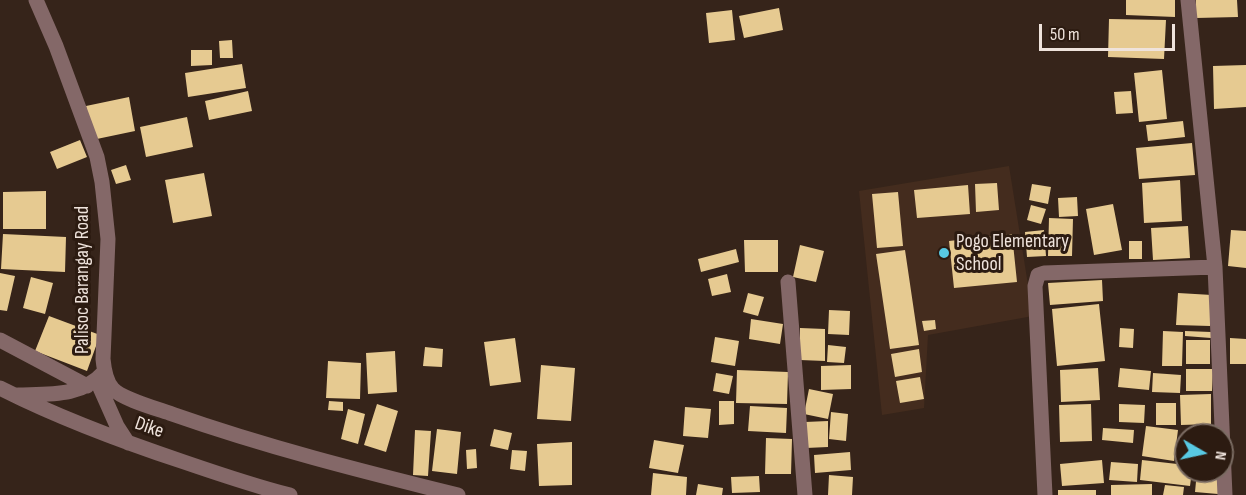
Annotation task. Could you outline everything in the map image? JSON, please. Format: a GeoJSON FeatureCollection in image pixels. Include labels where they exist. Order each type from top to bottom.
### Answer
{"type":"FeatureCollection","features":[{"type":"Feature","properties":{"kind":"street","name":"Palisoc Barangay Road"},"geometry":{"type":"LineString","coordinates":[[36,0],[56,46],[97,157],[102,182],[108,239],[103,359],[96,380],[131,399],[196,422],[328,463],[458,495]]}},
{"type":"Feature","properties":{"kind":"street"},"geometry":{"type":"LineString","coordinates":[[1188,0],[1215,267],[1225,495]]}},
{"type":"Feature","properties":{"kind":"street"},"geometry":{"type":"LineString","coordinates":[[1045,495],[1035,286],[1038,275],[1215,267]]}},
{"type":"Feature","properties":{"kind":"street"},"geometry":{"type":"LineString","coordinates":[[788,282],[805,495]]}},
{"type":"Feature","properties":{"kind":"street"},"geometry":{"type":"LineString","coordinates":[[0,340],[96,380],[117,426],[128,443]]}},
{"type":"Feature","properties":{"kind":"street"},"geometry":{"type":"LineString","coordinates":[[14,395],[59,394],[76,391],[96,380]]}},
{"type":"Feature","properties":{"kind":"street","name":"Dike"},"geometry":{"type":"LineString","coordinates":[[0,388],[50,413],[128,443],[258,487],[290,495]]}},
{"type":"Feature","properties":{"kind":"shaded area","name":"Pogo Elementary School"},"geometry":{"type":"Polygon","coordinates":[[[1009,166],[1033,316],[928,335],[924,408],[882,415],[859,191],[1009,166]]]}},
{"type":"Feature","properties":{"kind":"building"},"geometry":{"type":"Polygon","coordinates":[[[1126,0],[1175,0],[1175,17],[1126,15],[1126,0]]]}},
{"type":"Feature","properties":{"kind":"building"},"geometry":{"type":"Polygon","coordinates":[[[1196,0],[1237,0],[1238,17],[1196,18],[1196,0]]]}},
{"type":"Feature","properties":{"kind":"building"},"geometry":{"type":"Polygon","coordinates":[[[779,8],[783,30],[744,38],[739,16],[779,8]]]}},
{"type":"Feature","properties":{"kind":"building"},"geometry":{"type":"Polygon","coordinates":[[[732,10],[735,40],[709,43],[706,13],[732,10]]]}},
{"type":"Feature","properties":{"kind":"building"},"geometry":{"type":"Polygon","coordinates":[[[1109,19],[1166,20],[1164,59],[1108,57],[1109,19]]]}},
{"type":"Feature","properties":{"kind":"building"},"geometry":{"type":"Polygon","coordinates":[[[232,40],[233,58],[220,58],[219,41],[232,40]]]}},
{"type":"Feature","properties":{"kind":"building"},"geometry":{"type":"Polygon","coordinates":[[[191,50],[212,50],[212,65],[191,66],[191,50]]]}},
{"type":"Feature","properties":{"kind":"building"},"geometry":{"type":"Polygon","coordinates":[[[242,64],[246,88],[188,97],[185,73],[242,64]]]}},
{"type":"Feature","properties":{"kind":"building"},"geometry":{"type":"Polygon","coordinates":[[[1246,65],[1246,107],[1214,109],[1213,66],[1246,65]]]}},
{"type":"Feature","properties":{"kind":"building"},"geometry":{"type":"Polygon","coordinates":[[[1162,70],[1167,119],[1139,122],[1134,73],[1162,70]]]}},
{"type":"Feature","properties":{"kind":"building"},"geometry":{"type":"Polygon","coordinates":[[[248,91],[252,111],[209,120],[205,101],[248,91]]]}},
{"type":"Feature","properties":{"kind":"building"},"geometry":{"type":"Polygon","coordinates":[[[1131,91],[1133,113],[1116,114],[1114,92],[1131,91]]]}},
{"type":"Feature","properties":{"kind":"building"},"geometry":{"type":"Polygon","coordinates":[[[129,97],[135,131],[92,140],[86,106],[129,97]]]}},
{"type":"Feature","properties":{"kind":"building"},"geometry":{"type":"Polygon","coordinates":[[[187,117],[193,147],[146,157],[140,127],[187,117]]]}},
{"type":"Feature","properties":{"kind":"building"},"geometry":{"type":"Polygon","coordinates":[[[1183,121],[1185,137],[1148,141],[1146,125],[1183,121]]]}},
{"type":"Feature","properties":{"kind":"building"},"geometry":{"type":"Polygon","coordinates":[[[80,140],[87,157],[57,169],[50,152],[80,140]]]}},
{"type":"Feature","properties":{"kind":"building"},"geometry":{"type":"Polygon","coordinates":[[[1192,143],[1195,175],[1139,179],[1136,148],[1192,143]]]}},
{"type":"Feature","properties":{"kind":"building"},"geometry":{"type":"Polygon","coordinates":[[[126,165],[131,180],[116,184],[111,170],[126,165]]]}},
{"type":"Feature","properties":{"kind":"building"},"geometry":{"type":"Polygon","coordinates":[[[204,173],[212,216],[173,223],[165,180],[204,173]]]}},
{"type":"Feature","properties":{"kind":"building"},"geometry":{"type":"Polygon","coordinates":[[[1180,180],[1182,221],[1144,223],[1142,183],[1180,180]]]}},
{"type":"Feature","properties":{"kind":"building"},"geometry":{"type":"Polygon","coordinates":[[[997,183],[999,210],[976,212],[975,184],[997,183]]]}},
{"type":"Feature","properties":{"kind":"building"},"geometry":{"type":"Polygon","coordinates":[[[1032,184],[1051,187],[1048,204],[1029,200],[1032,184]]]}},
{"type":"Feature","properties":{"kind":"building"},"geometry":{"type":"Polygon","coordinates":[[[968,185],[970,214],[917,218],[914,190],[968,185]]]}},
{"type":"Feature","properties":{"kind":"building"},"geometry":{"type":"Polygon","coordinates":[[[46,191],[46,229],[3,229],[3,192],[46,191]]]}},
{"type":"Feature","properties":{"kind":"building"},"geometry":{"type":"Polygon","coordinates":[[[898,192],[903,246],[877,248],[872,194],[898,192]]]}},
{"type":"Feature","properties":{"kind":"building"},"geometry":{"type":"Polygon","coordinates":[[[1077,197],[1078,216],[1059,217],[1058,198],[1077,197]]]}},
{"type":"Feature","properties":{"kind":"building"},"geometry":{"type":"Polygon","coordinates":[[[1113,204],[1122,250],[1094,255],[1086,209],[1113,204]]]}},
{"type":"Feature","properties":{"kind":"building"},"geometry":{"type":"Polygon","coordinates":[[[1031,205],[1046,209],[1041,224],[1027,220],[1031,205]]]}},
{"type":"Feature","properties":{"kind":"building"},"geometry":{"type":"Polygon","coordinates":[[[1049,218],[1073,219],[1072,256],[1048,256],[1049,218]]]}},
{"type":"Feature","properties":{"kind":"building"},"geometry":{"type":"Polygon","coordinates":[[[1188,226],[1190,258],[1153,260],[1151,228],[1188,226]]]}},
{"type":"Feature","properties":{"kind":"building"},"geometry":{"type":"Polygon","coordinates":[[[1044,230],[1046,256],[1027,257],[1025,232],[1044,230]]]}},
{"type":"Feature","properties":{"kind":"building"},"geometry":{"type":"Polygon","coordinates":[[[1231,230],[1246,231],[1246,268],[1228,266],[1231,230]]]}},
{"type":"Feature","properties":{"kind":"building"},"geometry":{"type":"Polygon","coordinates":[[[3,234],[66,237],[65,272],[1,269],[3,234]]]}},
{"type":"Feature","properties":{"kind":"building"},"geometry":{"type":"Polygon","coordinates":[[[1012,234],[1017,282],[954,288],[949,241],[1012,234]]]}},
{"type":"Feature","properties":{"kind":"building"},"geometry":{"type":"Polygon","coordinates":[[[744,240],[778,240],[778,272],[745,272],[744,240]]]}},
{"type":"Feature","properties":{"kind":"building"},"geometry":{"type":"Polygon","coordinates":[[[1129,241],[1142,241],[1142,259],[1129,259],[1129,241]]]}},
{"type":"Feature","properties":{"kind":"building"},"geometry":{"type":"Polygon","coordinates":[[[800,245],[824,251],[816,282],[793,277],[800,245]]]}},
{"type":"Feature","properties":{"kind":"building"},"geometry":{"type":"Polygon","coordinates":[[[736,249],[739,262],[701,272],[698,259],[736,249]]]}},
{"type":"Feature","properties":{"kind":"building"},"geometry":{"type":"Polygon","coordinates":[[[905,250],[919,345],[890,349],[876,254],[905,250]]]}},
{"type":"Feature","properties":{"kind":"building"},"geometry":{"type":"Polygon","coordinates":[[[0,273],[15,276],[7,311],[0,310],[0,273]]]}},
{"type":"Feature","properties":{"kind":"building"},"geometry":{"type":"Polygon","coordinates":[[[727,274],[731,292],[712,296],[708,279],[727,274]]]}},
{"type":"Feature","properties":{"kind":"building"},"geometry":{"type":"Polygon","coordinates":[[[31,277],[53,283],[45,314],[23,308],[31,277]]]}},
{"type":"Feature","properties":{"kind":"building"},"geometry":{"type":"Polygon","coordinates":[[[1102,280],[1103,301],[1050,305],[1048,283],[1102,280]]]}},
{"type":"Feature","properties":{"kind":"building"},"geometry":{"type":"Polygon","coordinates":[[[748,293],[764,297],[758,316],[743,312],[748,293]]]}},
{"type":"Feature","properties":{"kind":"building"},"geometry":{"type":"Polygon","coordinates":[[[1178,293],[1212,295],[1210,326],[1176,325],[1178,293]]]}},
{"type":"Feature","properties":{"kind":"building"},"geometry":{"type":"Polygon","coordinates":[[[1099,304],[1105,361],[1057,366],[1052,309],[1099,304]]]}},
{"type":"Feature","properties":{"kind":"building"},"geometry":{"type":"Polygon","coordinates":[[[829,310],[850,311],[849,335],[828,334],[829,310]]]}},
{"type":"Feature","properties":{"kind":"building"},"geometry":{"type":"Polygon","coordinates":[[[49,316],[100,335],[87,371],[35,351],[49,316]]]}},
{"type":"Feature","properties":{"kind":"building"},"geometry":{"type":"Polygon","coordinates":[[[751,319],[783,324],[780,344],[749,339],[751,319]]]}},
{"type":"Feature","properties":{"kind":"building"},"geometry":{"type":"Polygon","coordinates":[[[935,320],[936,329],[924,331],[922,321],[935,320]]]}},
{"type":"Feature","properties":{"kind":"building"},"geometry":{"type":"Polygon","coordinates":[[[800,328],[825,329],[825,361],[800,360],[800,328]]]}},
{"type":"Feature","properties":{"kind":"building"},"geometry":{"type":"Polygon","coordinates":[[[1120,328],[1134,329],[1133,348],[1119,347],[1120,328]]]}},
{"type":"Feature","properties":{"kind":"building"},"geometry":{"type":"Polygon","coordinates":[[[1163,331],[1183,332],[1182,366],[1162,366],[1163,331]]]}},
{"type":"Feature","properties":{"kind":"building"},"geometry":{"type":"Polygon","coordinates":[[[1185,331],[1211,332],[1211,338],[1185,336],[1185,331]]]}},
{"type":"Feature","properties":{"kind":"building"},"geometry":{"type":"Polygon","coordinates":[[[715,337],[739,341],[735,366],[711,362],[715,337]]]}},
{"type":"Feature","properties":{"kind":"building"},"geometry":{"type":"Polygon","coordinates":[[[515,338],[521,382],[490,386],[484,342],[515,338]]]}},
{"type":"Feature","properties":{"kind":"building"},"geometry":{"type":"Polygon","coordinates":[[[1230,338],[1246,339],[1246,364],[1230,364],[1230,338]]]}},
{"type":"Feature","properties":{"kind":"building"},"geometry":{"type":"Polygon","coordinates":[[[1186,340],[1210,340],[1210,364],[1186,364],[1186,340]]]}},
{"type":"Feature","properties":{"kind":"building"},"geometry":{"type":"Polygon","coordinates":[[[828,345],[846,347],[844,363],[827,362],[828,345]]]}},
{"type":"Feature","properties":{"kind":"building"},"geometry":{"type":"Polygon","coordinates":[[[425,347],[443,349],[442,367],[423,366],[425,347]]]}},
{"type":"Feature","properties":{"kind":"building"},"geometry":{"type":"Polygon","coordinates":[[[919,349],[922,372],[895,377],[891,354],[919,349]]]}},
{"type":"Feature","properties":{"kind":"building"},"geometry":{"type":"Polygon","coordinates":[[[395,351],[397,392],[368,394],[366,353],[395,351]]]}},
{"type":"Feature","properties":{"kind":"building"},"geometry":{"type":"Polygon","coordinates":[[[328,361],[361,363],[360,399],[326,398],[328,361]]]}},
{"type":"Feature","properties":{"kind":"building"},"geometry":{"type":"Polygon","coordinates":[[[541,365],[575,368],[571,421],[537,419],[541,365]]]}},
{"type":"Feature","properties":{"kind":"building"},"geometry":{"type":"Polygon","coordinates":[[[851,365],[851,389],[821,390],[821,366],[851,365]]]}},
{"type":"Feature","properties":{"kind":"building"},"geometry":{"type":"Polygon","coordinates":[[[1098,368],[1100,400],[1061,402],[1060,370],[1098,368]]]}},
{"type":"Feature","properties":{"kind":"building"},"geometry":{"type":"Polygon","coordinates":[[[1120,368],[1151,371],[1149,390],[1118,387],[1120,368]]]}},
{"type":"Feature","properties":{"kind":"building"},"geometry":{"type":"Polygon","coordinates":[[[1186,369],[1213,369],[1212,391],[1186,391],[1186,369]]]}},
{"type":"Feature","properties":{"kind":"building"},"geometry":{"type":"Polygon","coordinates":[[[737,370],[788,372],[787,404],[736,403],[737,370]]]}},
{"type":"Feature","properties":{"kind":"building"},"geometry":{"type":"Polygon","coordinates":[[[716,373],[733,376],[729,394],[713,391],[716,373]]]}},
{"type":"Feature","properties":{"kind":"building"},"geometry":{"type":"Polygon","coordinates":[[[1153,373],[1181,375],[1180,393],[1152,392],[1153,373]]]}},
{"type":"Feature","properties":{"kind":"building"},"geometry":{"type":"Polygon","coordinates":[[[920,377],[924,399],[900,403],[896,381],[920,377]]]}},
{"type":"Feature","properties":{"kind":"building"},"geometry":{"type":"Polygon","coordinates":[[[809,389],[833,394],[828,419],[804,414],[809,389]]]}},
{"type":"Feature","properties":{"kind":"building"},"geometry":{"type":"Polygon","coordinates":[[[1211,394],[1211,423],[1181,423],[1180,395],[1211,394]]]}},
{"type":"Feature","properties":{"kind":"building"},"geometry":{"type":"Polygon","coordinates":[[[329,401],[343,402],[343,411],[328,410],[329,401]]]}},
{"type":"Feature","properties":{"kind":"building"},"geometry":{"type":"Polygon","coordinates":[[[719,401],[734,401],[734,424],[719,425],[719,401]]]}},
{"type":"Feature","properties":{"kind":"building"},"geometry":{"type":"Polygon","coordinates":[[[1156,403],[1176,403],[1176,423],[1156,425],[1156,403]]]}},
{"type":"Feature","properties":{"kind":"building"},"geometry":{"type":"Polygon","coordinates":[[[377,404],[398,411],[386,452],[364,445],[377,404]]]}},
{"type":"Feature","properties":{"kind":"building"},"geometry":{"type":"Polygon","coordinates":[[[1091,404],[1092,441],[1060,442],[1059,405],[1091,404]]]}},
{"type":"Feature","properties":{"kind":"building"},"geometry":{"type":"Polygon","coordinates":[[[1119,404],[1145,405],[1144,423],[1119,422],[1119,404]]]}},
{"type":"Feature","properties":{"kind":"building"},"geometry":{"type":"Polygon","coordinates":[[[750,406],[787,408],[786,433],[748,431],[750,406]]]}},
{"type":"Feature","properties":{"kind":"building"},"geometry":{"type":"Polygon","coordinates":[[[685,407],[711,409],[708,438],[683,436],[685,407]]]}},
{"type":"Feature","properties":{"kind":"building"},"geometry":{"type":"Polygon","coordinates":[[[348,409],[365,414],[358,444],[341,439],[348,409]]]}},
{"type":"Feature","properties":{"kind":"building"},"geometry":{"type":"Polygon","coordinates":[[[831,412],[848,414],[846,441],[829,439],[831,412]]]}},
{"type":"Feature","properties":{"kind":"building"},"geometry":{"type":"Polygon","coordinates":[[[828,421],[828,447],[806,448],[805,422],[828,421]]]}},
{"type":"Feature","properties":{"kind":"building"},"geometry":{"type":"Polygon","coordinates":[[[1146,426],[1174,430],[1174,461],[1142,456],[1146,426]]]}},
{"type":"Feature","properties":{"kind":"building"},"geometry":{"type":"Polygon","coordinates":[[[1103,428],[1134,430],[1133,443],[1102,440],[1103,428]]]}},
{"type":"Feature","properties":{"kind":"building"},"geometry":{"type":"Polygon","coordinates":[[[437,429],[461,432],[457,474],[432,471],[437,429]]]}},
{"type":"Feature","properties":{"kind":"building"},"geometry":{"type":"Polygon","coordinates":[[[494,429],[512,433],[508,450],[490,446],[494,429]]]}},
{"type":"Feature","properties":{"kind":"building"},"geometry":{"type":"Polygon","coordinates":[[[415,430],[431,431],[428,476],[413,475],[415,430]]]}},
{"type":"Feature","properties":{"kind":"building"},"geometry":{"type":"Polygon","coordinates":[[[766,438],[792,439],[791,474],[765,474],[766,438]]]}},
{"type":"Feature","properties":{"kind":"building"},"geometry":{"type":"Polygon","coordinates":[[[654,440],[684,445],[678,473],[649,468],[654,440]]]}},
{"type":"Feature","properties":{"kind":"building"},"geometry":{"type":"Polygon","coordinates":[[[572,442],[572,485],[539,486],[537,444],[572,442]]]}},
{"type":"Feature","properties":{"kind":"building"},"geometry":{"type":"Polygon","coordinates":[[[476,449],[477,468],[467,469],[466,450],[476,449]]]}},
{"type":"Feature","properties":{"kind":"building"},"geometry":{"type":"Polygon","coordinates":[[[512,450],[527,451],[525,471],[510,469],[512,450]]]}},
{"type":"Feature","properties":{"kind":"building"},"geometry":{"type":"Polygon","coordinates":[[[850,452],[851,470],[815,473],[814,455],[850,452]]]}},
{"type":"Feature","properties":{"kind":"building"},"geometry":{"type":"Polygon","coordinates":[[[1102,460],[1104,483],[1062,486],[1060,464],[1102,460]]]}},
{"type":"Feature","properties":{"kind":"building"},"geometry":{"type":"Polygon","coordinates":[[[1142,460],[1174,464],[1174,483],[1190,483],[1190,486],[1140,480],[1142,460]]]}},
{"type":"Feature","properties":{"kind":"building"},"geometry":{"type":"Polygon","coordinates":[[[1111,462],[1138,464],[1137,482],[1109,480],[1111,462]]]}},
{"type":"Feature","properties":{"kind":"building"},"geometry":{"type":"Polygon","coordinates":[[[653,473],[687,477],[686,495],[651,495],[653,473]]]}},
{"type":"Feature","properties":{"kind":"building"},"geometry":{"type":"Polygon","coordinates":[[[829,475],[853,477],[852,495],[828,495],[829,475]]]}},
{"type":"Feature","properties":{"kind":"building"},"geometry":{"type":"Polygon","coordinates":[[[759,476],[760,492],[732,493],[731,477],[759,476]]]}},
{"type":"Feature","properties":{"kind":"building"},"geometry":{"type":"Polygon","coordinates":[[[1196,483],[1219,483],[1218,494],[1195,492],[1196,483]]]}},
{"type":"Feature","properties":{"kind":"building"},"geometry":{"type":"Polygon","coordinates":[[[698,484],[723,488],[722,495],[696,495],[698,484]]]}},
{"type":"Feature","properties":{"kind":"building"},"geometry":{"type":"Polygon","coordinates":[[[1152,484],[1152,495],[1111,495],[1111,485],[1152,484]]]}},
{"type":"Feature","properties":{"kind":"building"},"geometry":{"type":"Polygon","coordinates":[[[1165,485],[1184,487],[1183,495],[1163,495],[1165,485]]]}},
{"type":"Feature","properties":{"kind":"building"},"geometry":{"type":"Polygon","coordinates":[[[1058,490],[1096,490],[1096,495],[1058,495],[1058,490]]]}},
{"type":"Feature","properties":{"kind":"place","name":"Pogo Elementary School"},"geometry":{"type":"Point","coordinates":[944,253]}}]}
